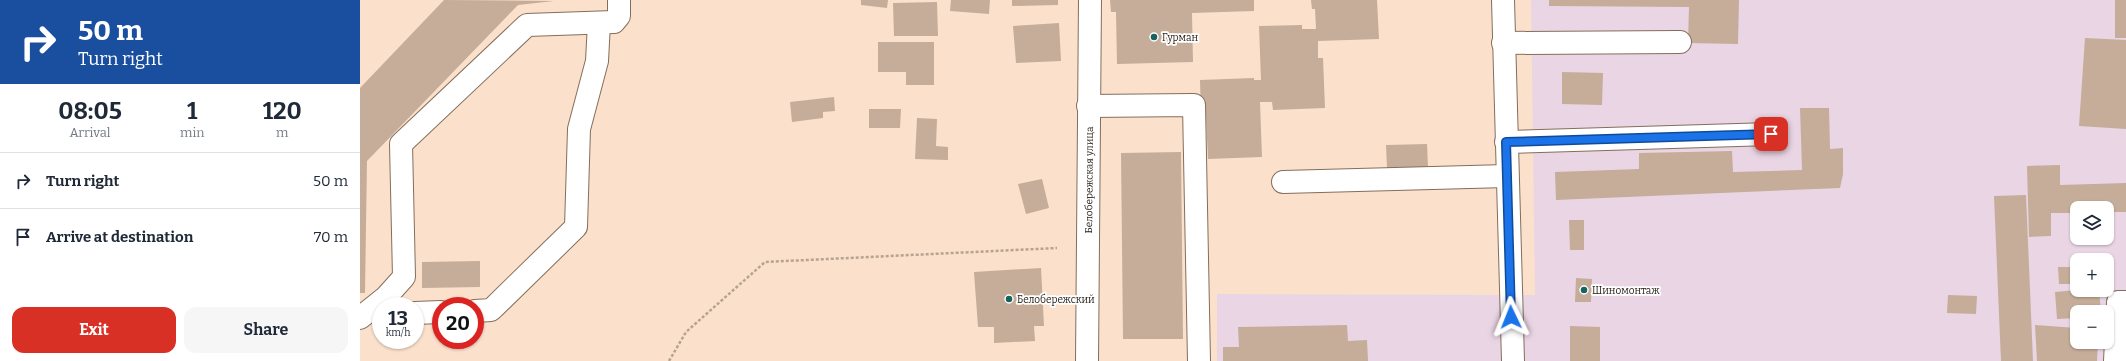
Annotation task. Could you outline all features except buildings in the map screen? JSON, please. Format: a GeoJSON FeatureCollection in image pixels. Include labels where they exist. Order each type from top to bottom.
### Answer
{"type":"FeatureCollection","features":[{"type":"Feature","properties":{"kind":"street"},"geometry":{"type":"LineString","coordinates":[[368,316],[404,277],[401,144],[528,25],[618,21],[620,0]]}},
{"type":"Feature","properties":{"kind":"street","name":"Белобережская улица"},"geometry":{"type":"LineString","coordinates":[[1087,361],[1090,0]]}},
{"type":"Feature","properties":{"kind":"street"},"geometry":{"type":"LineString","coordinates":[[1503,0],[1513,361]]}},
{"type":"Feature","properties":{"kind":"street"},"geometry":{"type":"LineString","coordinates":[[484,310],[491,310],[576,227],[579,129],[597,61],[599,23]]}},
{"type":"Feature","properties":{"kind":"street"},"geometry":{"type":"LineString","coordinates":[[1503,43],[1680,42]]}},
{"type":"Feature","properties":{"kind":"street"},"geometry":{"type":"LineString","coordinates":[[1088,106],[1194,105],[1199,361]]}},
{"type":"Feature","properties":{"kind":"street"},"geometry":{"type":"LineString","coordinates":[[1506,142],[1771,134]]}},
{"type":"Feature","properties":{"kind":"street"},"geometry":{"type":"LineString","coordinates":[[1283,182],[1507,176]]}},
{"type":"Feature","properties":{"kind":"street"},"geometry":{"type":"LineString","coordinates":[[2115,361],[2118,302],[2126,302]]}},
{"type":"Feature","properties":{"kind":"path"},"geometry":{"type":"LineString","coordinates":[[669,361],[686,332],[765,262],[1057,248]]}},
{"type":"Feature","properties":{"kind":"shaded area"},"geometry":{"type":"Polygon","coordinates":[[[1531,0],[2126,0],[2126,361],[1217,361],[1217,294],[1535,295],[1531,0]]]}},
{"type":"Feature","properties":{"kind":"place","name":"Гурман"},"geometry":{"type":"Point","coordinates":[1154,37]}},
{"type":"Feature","properties":{"kind":"place","name":"Шиномонтаж"},"geometry":{"type":"Point","coordinates":[1584,290]}},
{"type":"Feature","properties":{"kind":"place","name":"Белобережский"},"geometry":{"type":"Point","coordinates":[1009,299]}},
{"type":"Feature","properties":{"kind":"route"},"geometry":{"type":"LineString","coordinates":[[1511,317],[1506,142],[1771,134]]}}]}
